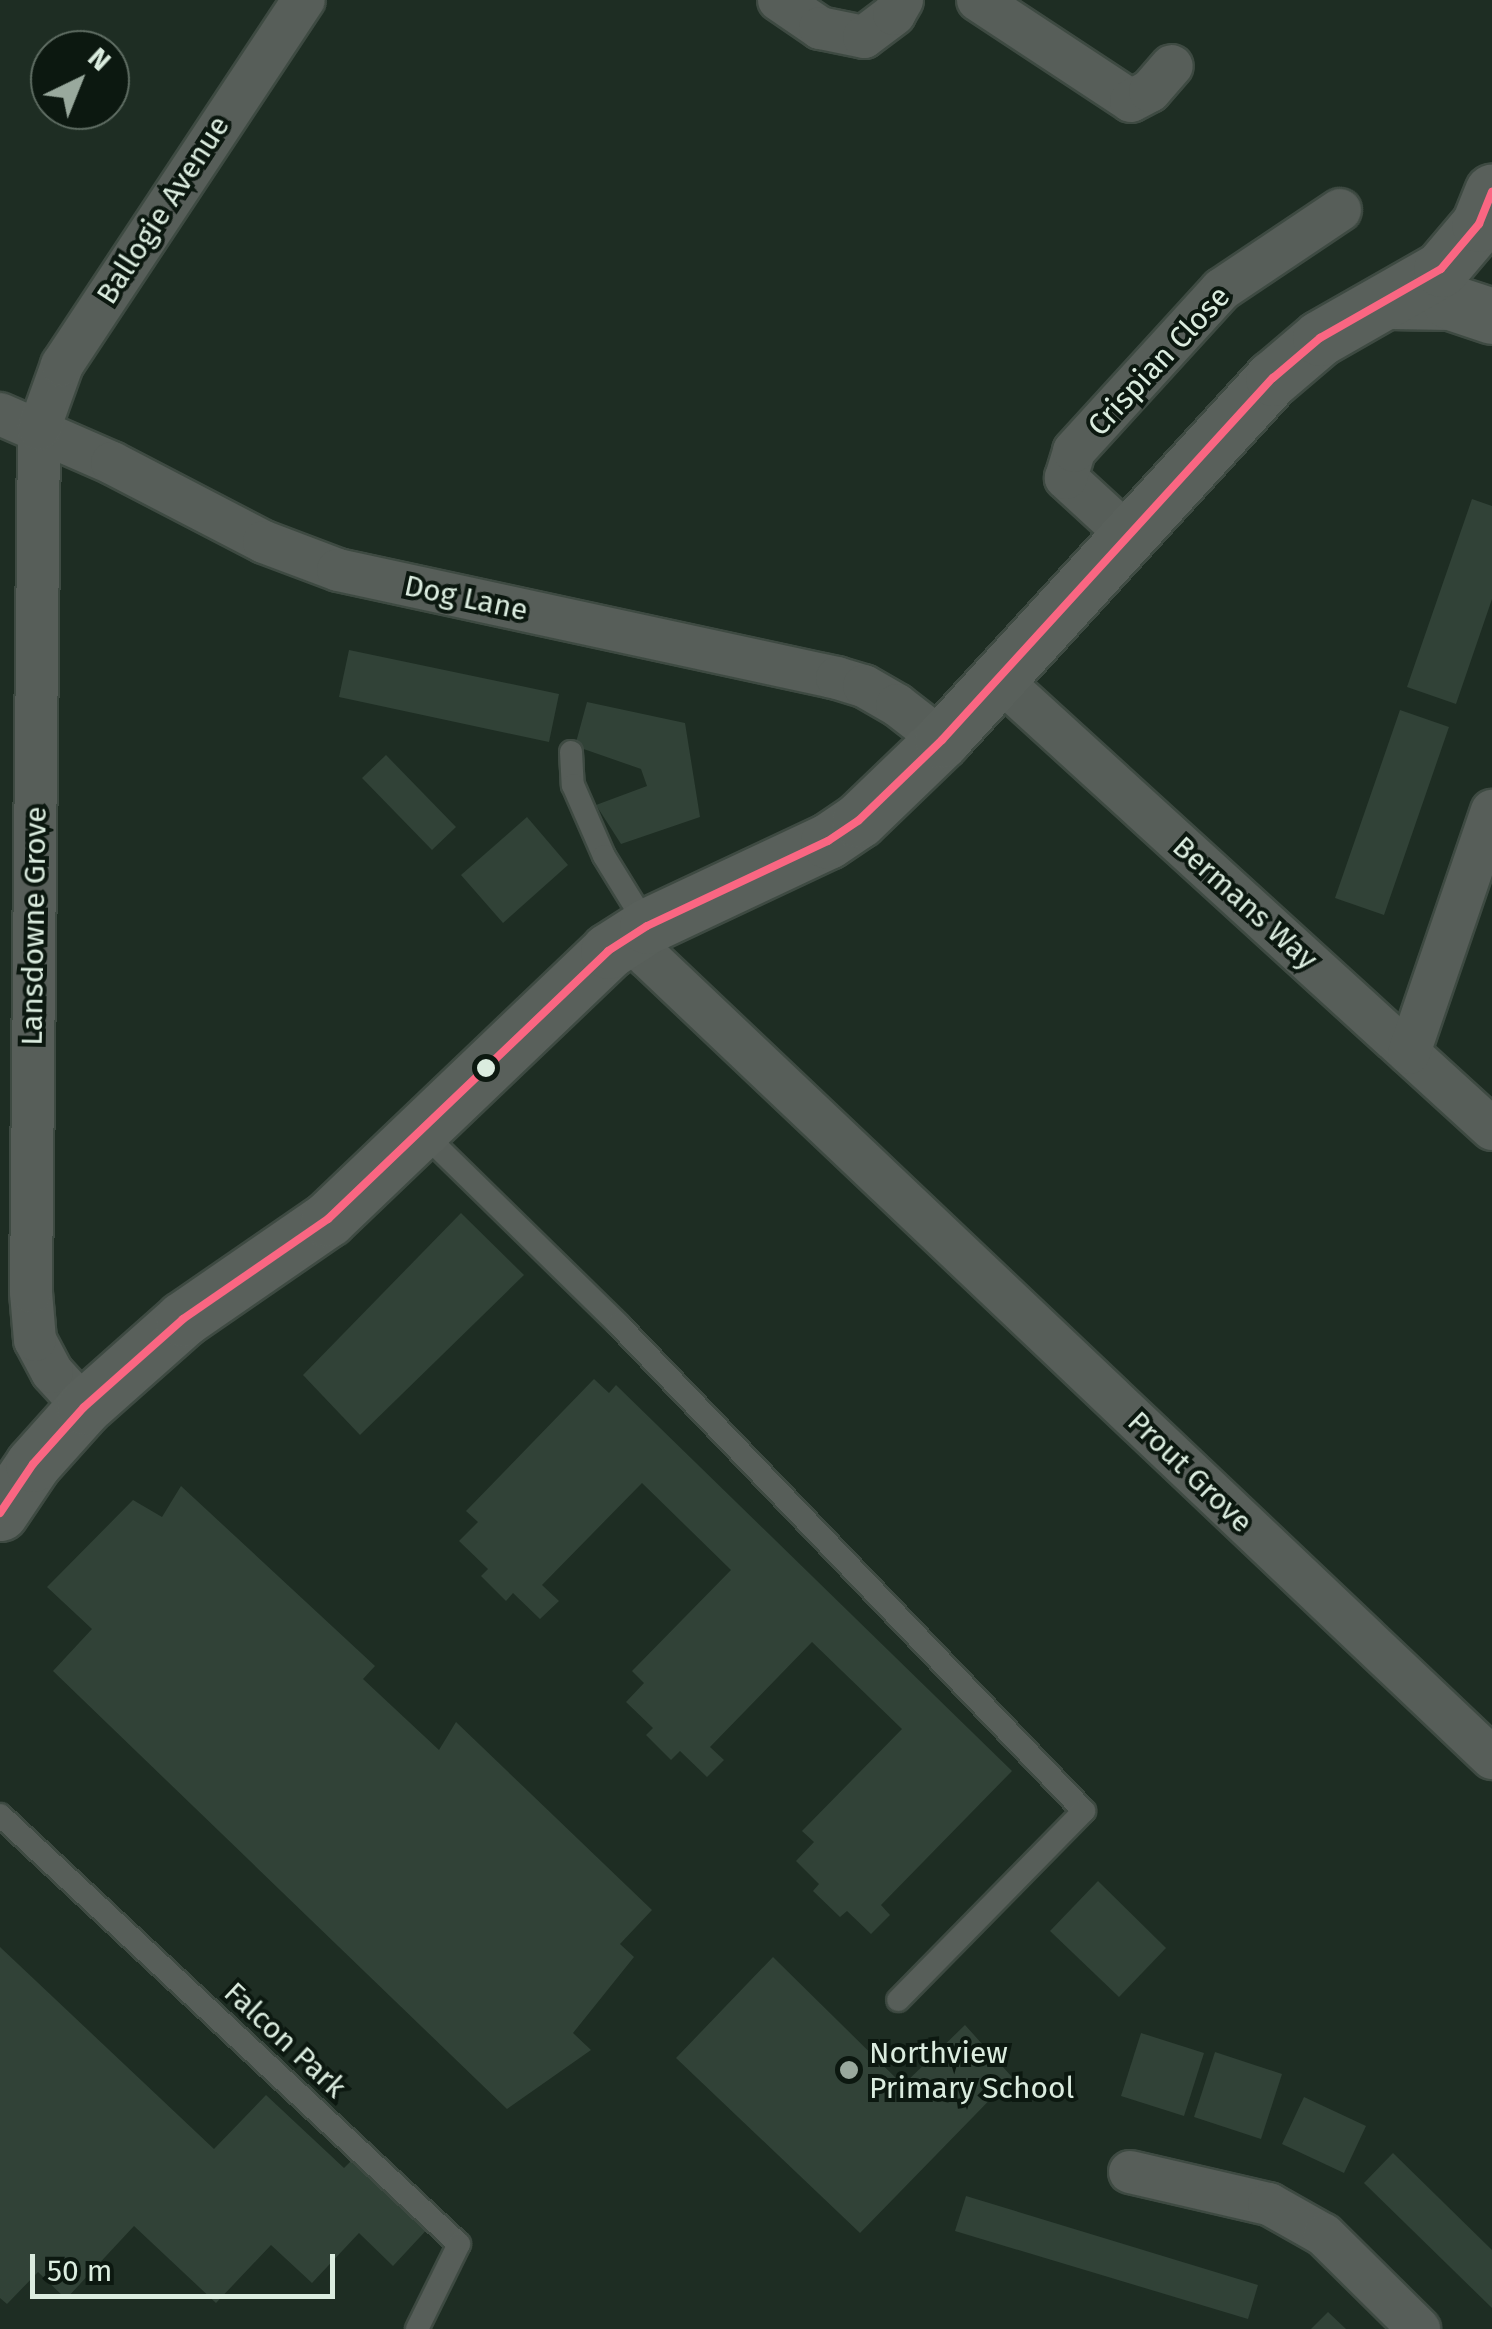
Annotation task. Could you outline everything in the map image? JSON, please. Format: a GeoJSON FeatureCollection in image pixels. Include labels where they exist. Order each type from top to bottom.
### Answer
{"type":"FeatureCollection","features":[{"type":"Feature","properties":{"kind":"main road"},"geometry":{"type":"LineString","coordinates":[[0,1513],[34,1464],[84,1407],[183,1319],[328,1218],[566,987],[638,931],[828,841],[859,820],[942,740],[1273,378],[1320,338],[1441,269],[1479,224],[1492,191]]}},
{"type":"Feature","properties":{"kind":"main road"},"geometry":{"type":"LineString","coordinates":[[1390,301],[1450,302],[1492,316]]}},
{"type":"Feature","properties":{"kind":"street","name":"Ballogie Avenue"},"geometry":{"type":"LineString","coordinates":[[19,422],[62,365],[304,0]]}},
{"type":"Feature","properties":{"kind":"street"},"geometry":{"type":"LineString","coordinates":[[779,0],[820,28],[864,38],[894,14],[902,0]]}},
{"type":"Feature","properties":{"kind":"street"},"geometry":{"type":"LineString","coordinates":[[978,0],[1131,100],[1150,90],[1172,66]]}},
{"type":"Feature","properties":{"kind":"street","name":"Crispian Close"},"geometry":{"type":"LineString","coordinates":[[1128,536],[1066,478],[1074,451],[1222,289],[1340,210]]}},
{"type":"Feature","properties":{"kind":"street","name":"Dog Lane"},"geometry":{"type":"LineString","coordinates":[[19,422],[264,542],[338,570],[838,678],[864,686],[897,705],[942,740]]}},
{"type":"Feature","properties":{"kind":"street","name":"Lansdowne Grove"},"geometry":{"type":"LineString","coordinates":[[19,422],[30,1292],[36,1340],[52,1372],[84,1407]]}},
{"type":"Feature","properties":{"kind":"street","name":"Bermans Way"},"geometry":{"type":"LineString","coordinates":[[998,678],[1492,1129]]}},
{"type":"Feature","properties":{"kind":"street"},"geometry":{"type":"LineString","coordinates":[[1409,1052],[1492,811]]}},
{"type":"Feature","properties":{"kind":"street","name":"Prout Grove"},"geometry":{"type":"LineString","coordinates":[[638,931],[648,957],[1492,1758]]}},
{"type":"Feature","properties":{"kind":"street"},"geometry":{"type":"LineString","coordinates":[[1130,2172],[1269,2204],[1324,2235],[1420,2329]]}},
{"type":"Feature","properties":{"kind":"lane"},"geometry":{"type":"LineString","coordinates":[[571,752],[573,785],[638,931]]}},
{"type":"Feature","properties":{"kind":"lane"},"geometry":{"type":"LineString","coordinates":[[419,1129],[618,1324],[1084,1811],[898,2000]]}},
{"type":"Feature","properties":{"kind":"lane","name":"Falcon Park"},"geometry":{"type":"LineString","coordinates":[[0,1815],[459,2244],[416,2329]]}},
{"type":"Feature","properties":{"kind":"building"},"geometry":{"type":"Polygon","coordinates":[[[1472,499],[1492,506],[1492,599],[1456,704],[1407,687],[1472,499]]]}},
{"type":"Feature","properties":{"kind":"building"},"geometry":{"type":"Polygon","coordinates":[[[349,650],[559,694],[549,742],[339,697],[349,650]]]}},
{"type":"Feature","properties":{"kind":"building"},"geometry":{"type":"Polygon","coordinates":[[[587,702],[685,723],[700,817],[621,844],[596,805],[647,786],[641,769],[575,746],[587,702]]]}},
{"type":"Feature","properties":{"kind":"building"},"geometry":{"type":"Polygon","coordinates":[[[1400,710],[1449,727],[1384,915],[1335,898],[1400,710]]]}},
{"type":"Feature","properties":{"kind":"building"},"geometry":{"type":"Polygon","coordinates":[[[386,755],[456,827],[432,850],[362,778],[386,755]]]}},
{"type":"Feature","properties":{"kind":"building"},"geometry":{"type":"Polygon","coordinates":[[[527,817],[568,865],[503,923],[461,875],[527,817]]]}},
{"type":"Feature","properties":{"kind":"building"},"geometry":{"type":"Polygon","coordinates":[[[461,1213],[524,1275],[360,1435],[303,1375],[461,1213]]]}},
{"type":"Feature","properties":{"kind":"building"},"geometry":{"type":"Polygon","coordinates":[[[594,1379],[609,1393],[616,1385],[1012,1771],[881,1905],[890,1915],[871,1934],[847,1911],[840,1917],[813,1891],[819,1884],[796,1861],[814,1842],[802,1831],[902,1729],[812,1642],[710,1747],[724,1760],[707,1777],[680,1751],[671,1760],[646,1735],[653,1728],[626,1702],[644,1683],[632,1671],[731,1570],[642,1483],[542,1585],[559,1601],[540,1619],[513,1593],[506,1601],[481,1576],[488,1569],[459,1541],[478,1522],[466,1511],[594,1379]]]}},
{"type":"Feature","properties":{"kind":"building"},"geometry":{"type":"Polygon","coordinates":[[[181,1486],[375,1666],[363,1679],[439,1750],[456,1722],[652,1910],[620,1944],[634,1957],[573,2033],[591,2050],[507,2109],[53,1671],[92,1629],[47,1587],[133,1500],[162,1517],[181,1486]]]}},
{"type":"Feature","properties":{"kind":"building"},"geometry":{"type":"Polygon","coordinates":[[[1098,1881],[1166,1948],[1119,1997],[1050,1931],[1098,1881]]]}},
{"type":"Feature","properties":{"kind":"building"},"geometry":{"type":"Polygon","coordinates":[[[0,1947],[214,2149],[266,2095],[344,2168],[359,2153],[433,2223],[393,2266],[359,2233],[312,2283],[271,2245],[216,2303],[134,2226],[66,2299],[38,2272],[7,2304],[0,2298],[0,1947]]]}},
{"type":"Feature","properties":{"kind":"building"},"geometry":{"type":"Polygon","coordinates":[[[773,1957],[903,2085],[965,2025],[1012,2077],[860,2233],[676,2058],[773,1957]]]}},
{"type":"Feature","properties":{"kind":"building"},"geometry":{"type":"Polygon","coordinates":[[[1141,2033],[1204,2053],[1184,2116],[1121,2096],[1141,2033]]]}},
{"type":"Feature","properties":{"kind":"building"},"geometry":{"type":"Polygon","coordinates":[[[1215,2052],[1282,2074],[1261,2139],[1194,2117],[1215,2052]]]}},
{"type":"Feature","properties":{"kind":"building"},"geometry":{"type":"Polygon","coordinates":[[[1304,2097],[1366,2126],[1344,2173],[1282,2144],[1304,2097]]]}},
{"type":"Feature","properties":{"kind":"building"},"geometry":{"type":"Polygon","coordinates":[[[1393,2153],[1492,2250],[1492,2308],[1364,2183],[1393,2153]]]}},
{"type":"Feature","properties":{"kind":"building"},"geometry":{"type":"Polygon","coordinates":[[[966,2196],[1258,2285],[1248,2319],[955,2231],[966,2196]]]}},
{"type":"Feature","properties":{"kind":"building"},"geometry":{"type":"Polygon","coordinates":[[[1328,2312],[1346,2329],[1311,2329],[1328,2312]]]}},
{"type":"Feature","properties":{"kind":"transit line"},"geometry":{"type":"LineString","coordinates":[[0,1513],[33,1464],[84,1407],[183,1319],[328,1219],[608,951],[647,926],[828,841],[859,820],[942,740],[1273,378],[1320,338],[1441,269],[1479,224],[1492,191]]}},
{"type":"Feature","properties":{"kind":"place","name":"Northview Primary School"},"geometry":{"type":"Point","coordinates":[849,2070]}}]}
